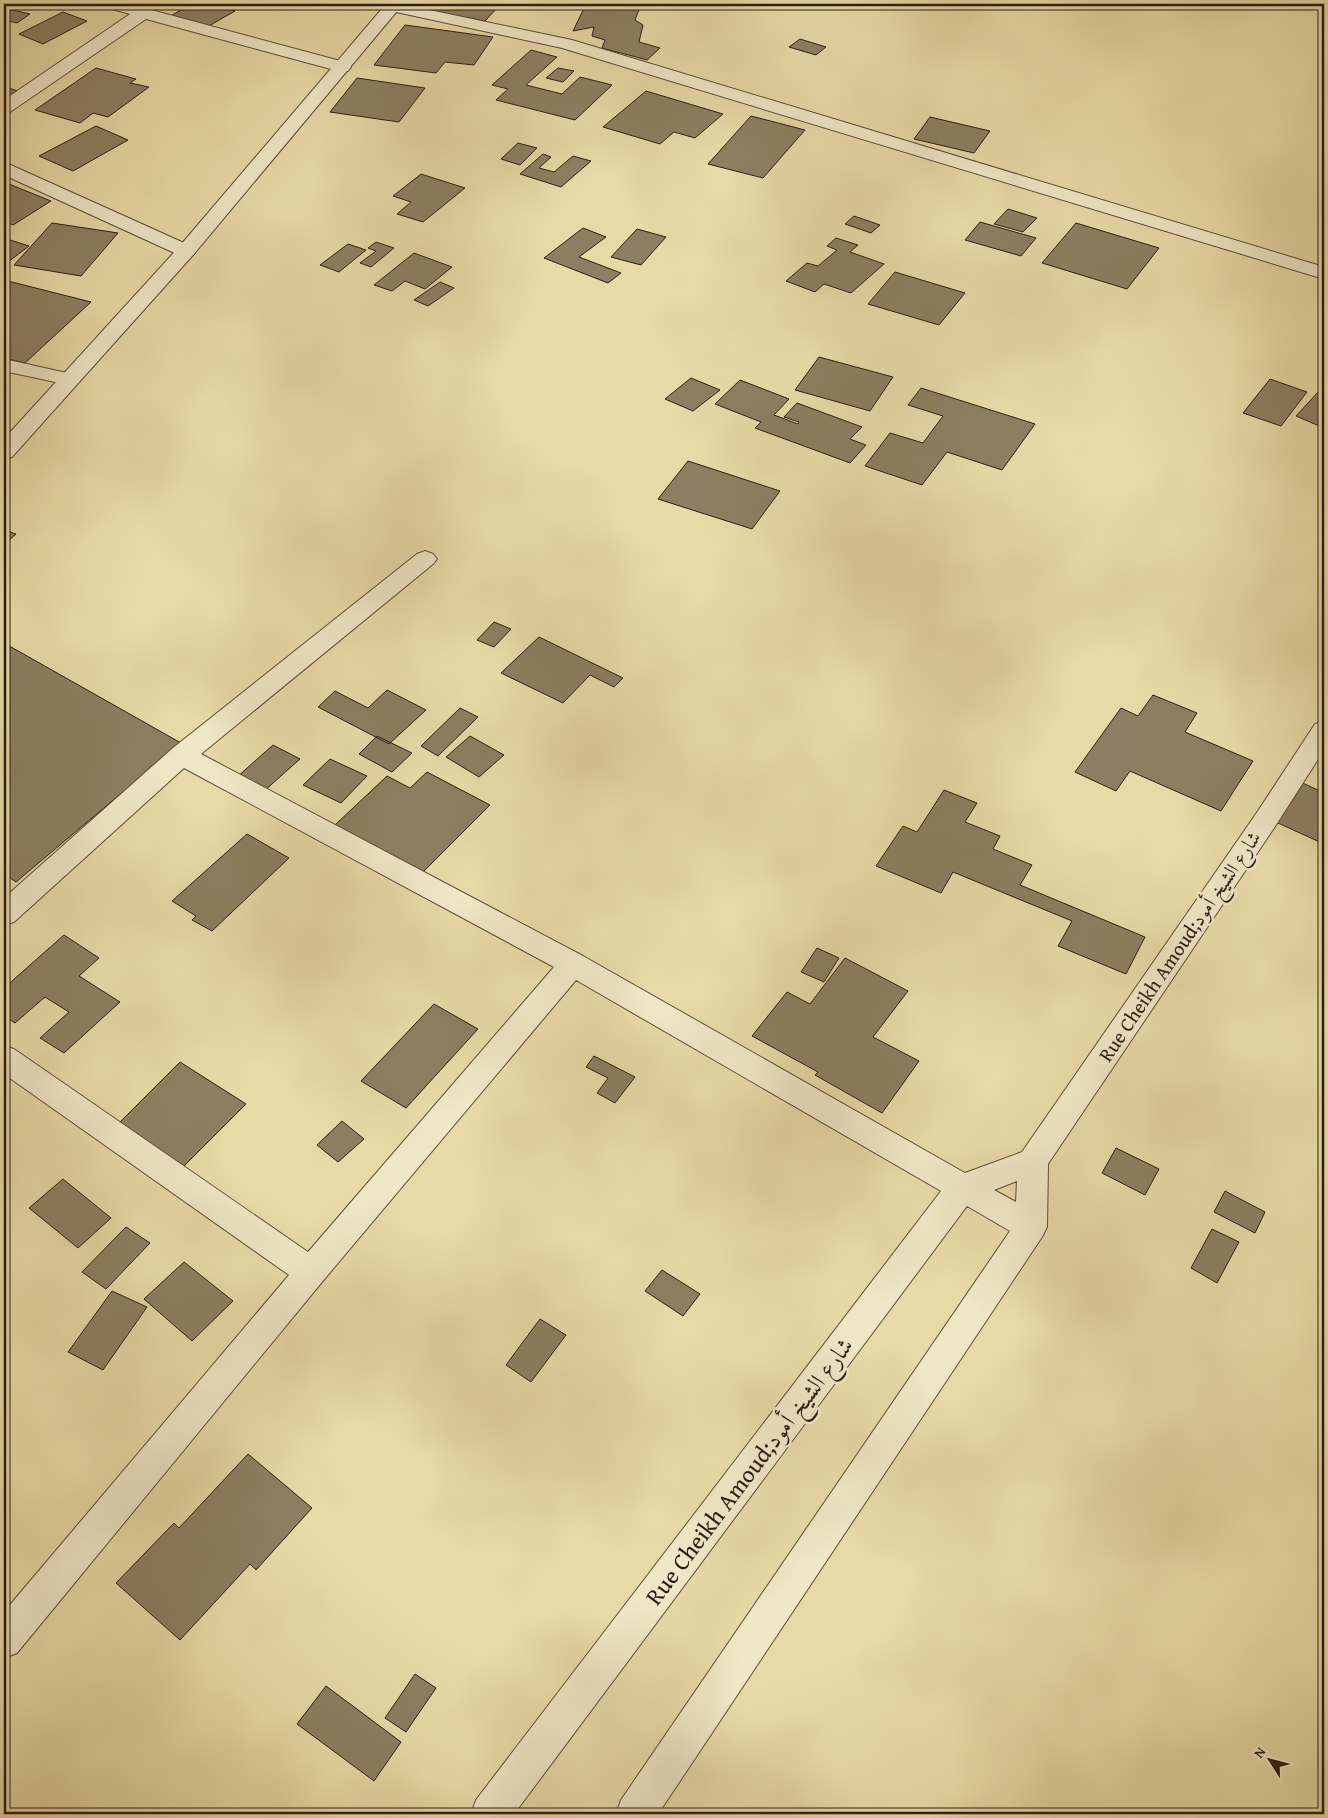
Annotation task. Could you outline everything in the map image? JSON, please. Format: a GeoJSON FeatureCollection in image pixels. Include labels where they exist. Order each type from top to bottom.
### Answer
{"type":"FeatureCollection","features":[{"type":"Feature","properties":{"kind":"street"},"geometry":{"type":"LineString","coordinates":[[111,4],[342,67]]}},
{"type":"Feature","properties":{"kind":"street"},"geometry":{"type":"LineString","coordinates":[[4,452],[186,251],[394,5],[566,44],[1324,273]]}},
{"type":"Feature","properties":{"kind":"street"},"geometry":{"type":"LineString","coordinates":[[4,108],[143,13]]}},
{"type":"Feature","properties":{"kind":"street"},"geometry":{"type":"LineString","coordinates":[[4,168],[186,251]]}},
{"type":"Feature","properties":{"kind":"street"},"geometry":{"type":"LineString","coordinates":[[4,365],[69,379]]}},
{"type":"Feature","properties":{"kind":"street"},"geometry":{"type":"LineString","coordinates":[[4,914],[182,755],[425,559]]}},
{"type":"Feature","properties":{"kind":"street","name":"Rue Cheikh Amoud;شارع الشيخ أمود"},"geometry":{"type":"LineString","coordinates":[[1033,1161],[1268,818],[1324,730]]}},
{"type":"Feature","properties":{"kind":"street"},"geometry":{"type":"LineString","coordinates":[[182,755],[573,964],[1031,1227]]}},
{"type":"Feature","properties":{"kind":"street"},"geometry":{"type":"LineString","coordinates":[[4,1640],[311,1272],[573,964]]}},
{"type":"Feature","properties":{"kind":"street"},"geometry":{"type":"LineString","coordinates":[[4,1058],[311,1272]]}},
{"type":"Feature","properties":{"kind":"street"},"geometry":{"type":"LineString","coordinates":[[635,1814],[1031,1227],[1033,1161],[962,1188]]}},
{"type":"Feature","properties":{"kind":"street","name":"Rue Cheikh Amoud;شارع الشيخ أمود"},"geometry":{"type":"LineString","coordinates":[[490,1814],[962,1188]]}},
{"type":"Feature","properties":{"kind":"building"},"geometry":{"type":"Polygon","coordinates":[[[192,4],[237,4],[228,9],[235,11],[207,27],[172,15],[192,4]]]}},
{"type":"Feature","properties":{"kind":"building"},"geometry":{"type":"Polygon","coordinates":[[[410,4],[480,4],[498,7],[485,21],[407,7],[410,4]]]}},
{"type":"Feature","properties":{"kind":"building"},"geometry":{"type":"Polygon","coordinates":[[[586,4],[640,7],[635,20],[643,25],[639,42],[660,48],[647,60],[602,48],[605,40],[592,36],[594,27],[573,31],[586,4]]]}},
{"type":"Feature","properties":{"kind":"building"},"geometry":{"type":"Polygon","coordinates":[[[4,8],[30,14],[17,23],[4,20],[4,8]]]}},
{"type":"Feature","properties":{"kind":"building"},"geometry":{"type":"Polygon","coordinates":[[[63,12],[87,21],[43,44],[19,34],[63,12]]]}},
{"type":"Feature","properties":{"kind":"building"},"geometry":{"type":"Polygon","coordinates":[[[405,25],[493,37],[474,65],[445,62],[436,73],[374,65],[405,25]]]}},
{"type":"Feature","properties":{"kind":"building"},"geometry":{"type":"Polygon","coordinates":[[[800,39],[826,47],[816,55],[789,47],[800,39]]]}},
{"type":"Feature","properties":{"kind":"building"},"geometry":{"type":"Polygon","coordinates":[[[531,50],[557,57],[526,85],[562,94],[580,77],[612,85],[575,120],[496,100],[508,89],[492,85],[531,50]]]}},
{"type":"Feature","properties":{"kind":"building"},"geometry":{"type":"Polygon","coordinates":[[[96,68],[136,79],[130,83],[149,87],[108,117],[93,113],[80,123],[35,110],[96,68]]]}},
{"type":"Feature","properties":{"kind":"building"},"geometry":{"type":"Polygon","coordinates":[[[558,68],[574,71],[563,82],[546,78],[558,68]]]}},
{"type":"Feature","properties":{"kind":"building"},"geometry":{"type":"Polygon","coordinates":[[[357,78],[425,88],[399,122],[330,112],[357,78]]]}},
{"type":"Feature","properties":{"kind":"building"},"geometry":{"type":"Polygon","coordinates":[[[4,86],[25,94],[4,106],[4,86]]]}},
{"type":"Feature","properties":{"kind":"building"},"geometry":{"type":"Polygon","coordinates":[[[646,91],[723,114],[695,138],[674,132],[660,144],[603,127],[646,91]]]}},
{"type":"Feature","properties":{"kind":"building"},"geometry":{"type":"Polygon","coordinates":[[[751,116],[805,130],[763,178],[708,164],[751,116]]]}},
{"type":"Feature","properties":{"kind":"building"},"geometry":{"type":"Polygon","coordinates":[[[930,117],[990,131],[974,153],[914,139],[930,117]]]}},
{"type":"Feature","properties":{"kind":"building"},"geometry":{"type":"Polygon","coordinates":[[[96,126],[128,140],[73,171],[39,156],[96,126]]]}},
{"type":"Feature","properties":{"kind":"building"},"geometry":{"type":"Polygon","coordinates":[[[518,143],[537,148],[520,165],[501,159],[518,143]]]}},
{"type":"Feature","properties":{"kind":"building"},"geometry":{"type":"Polygon","coordinates":[[[543,154],[551,157],[539,168],[554,172],[573,156],[591,161],[561,187],[520,174],[543,154]]]}},
{"type":"Feature","properties":{"kind":"building"},"geometry":{"type":"Polygon","coordinates":[[[421,174],[465,188],[423,222],[397,214],[411,202],[393,196],[421,174]]]}},
{"type":"Feature","properties":{"kind":"building"},"geometry":{"type":"Polygon","coordinates":[[[4,182],[51,201],[13,225],[4,221],[4,182]]]}},
{"type":"Feature","properties":{"kind":"building"},"geometry":{"type":"Polygon","coordinates":[[[1008,209],[1037,218],[1023,232],[994,224],[1008,209]]]}},
{"type":"Feature","properties":{"kind":"building"},"geometry":{"type":"Polygon","coordinates":[[[854,216],[880,225],[871,233],[845,224],[854,216]]]}},
{"type":"Feature","properties":{"kind":"building"},"geometry":{"type":"Polygon","coordinates":[[[980,222],[1036,238],[1021,256],[965,240],[980,222]]]}},
{"type":"Feature","properties":{"kind":"building"},"geometry":{"type":"Polygon","coordinates":[[[52,223],[118,233],[81,276],[14,265],[52,223]]]}},
{"type":"Feature","properties":{"kind":"building"},"geometry":{"type":"Polygon","coordinates":[[[1076,223],[1159,248],[1127,289],[1042,263],[1076,223]]]}},
{"type":"Feature","properties":{"kind":"building"},"geometry":{"type":"Polygon","coordinates":[[[583,228],[606,237],[579,257],[621,273],[608,283],[544,258],[583,228]]]}},
{"type":"Feature","properties":{"kind":"building"},"geometry":{"type":"Polygon","coordinates":[[[637,229],[666,237],[641,265],[611,257],[637,229]]]}},
{"type":"Feature","properties":{"kind":"building"},"geometry":{"type":"Polygon","coordinates":[[[4,238],[29,246],[4,265],[4,238]]]}},
{"type":"Feature","properties":{"kind":"building"},"geometry":{"type":"Polygon","coordinates":[[[836,238],[858,245],[850,252],[884,264],[851,293],[824,284],[815,292],[786,281],[807,263],[818,266],[837,250],[827,246],[836,238]]]}},
{"type":"Feature","properties":{"kind":"building"},"geometry":{"type":"Polygon","coordinates":[[[376,242],[394,248],[371,267],[360,263],[376,251],[368,248],[376,242]]]}},
{"type":"Feature","properties":{"kind":"building"},"geometry":{"type":"Polygon","coordinates":[[[348,244],[366,250],[339,272],[320,265],[348,244]]]}},
{"type":"Feature","properties":{"kind":"building"},"geometry":{"type":"Polygon","coordinates":[[[414,253],[452,267],[425,289],[405,281],[392,291],[374,285],[414,253]]]}},
{"type":"Feature","properties":{"kind":"building"},"geometry":{"type":"Polygon","coordinates":[[[895,272],[965,293],[939,325],[868,304],[895,272]]]}},
{"type":"Feature","properties":{"kind":"building"},"geometry":{"type":"Polygon","coordinates":[[[4,280],[91,302],[25,363],[4,358],[4,280]]]}},
{"type":"Feature","properties":{"kind":"building"},"geometry":{"type":"Polygon","coordinates":[[[440,282],[454,288],[428,306],[414,300],[440,282]]]}},
{"type":"Feature","properties":{"kind":"building"},"geometry":{"type":"Polygon","coordinates":[[[819,357],[893,377],[870,411],[795,390],[819,357]]]}},
{"type":"Feature","properties":{"kind":"building"},"geometry":{"type":"Polygon","coordinates":[[[691,378],[720,390],[693,411],[665,399],[691,378]]]}},
{"type":"Feature","properties":{"kind":"building"},"geometry":{"type":"Polygon","coordinates":[[[1270,379],[1307,392],[1281,426],[1243,413],[1270,379]]]}},
{"type":"Feature","properties":{"kind":"building"},"geometry":{"type":"Polygon","coordinates":[[[740,380],[789,399],[774,415],[798,424],[799,422],[784,417],[797,403],[862,427],[850,439],[866,445],[850,463],[755,428],[761,422],[715,404],[740,380]]]}},
{"type":"Feature","properties":{"kind":"building"},"geometry":{"type":"Polygon","coordinates":[[[921,388],[1035,424],[1002,470],[947,452],[922,485],[865,466],[890,433],[923,443],[943,416],[908,405],[921,388]]]}},
{"type":"Feature","properties":{"kind":"building"},"geometry":{"type":"Polygon","coordinates":[[[1319,391],[1324,393],[1324,428],[1296,416],[1319,391]]]}},
{"type":"Feature","properties":{"kind":"building"},"geometry":{"type":"Polygon","coordinates":[[[688,461],[780,491],[752,529],[658,499],[688,461]]]}},
{"type":"Feature","properties":{"kind":"building"},"geometry":{"type":"Polygon","coordinates":[[[4,530],[16,534],[4,545],[4,530]]]}},
{"type":"Feature","properties":{"kind":"building"},"geometry":{"type":"Polygon","coordinates":[[[494,622],[511,629],[494,647],[477,640],[494,622]]]}},
{"type":"Feature","properties":{"kind":"building"},"geometry":{"type":"Polygon","coordinates":[[[539,637],[623,678],[614,687],[590,675],[563,703],[501,673],[539,637]]]}},
{"type":"Feature","properties":{"kind":"building"},"geometry":{"type":"Polygon","coordinates":[[[4,643],[181,743],[16,882],[4,874],[4,643]]]}},
{"type":"Feature","properties":{"kind":"building"},"geometry":{"type":"Polygon","coordinates":[[[387,690],[426,710],[389,744],[318,707],[335,691],[368,708],[387,690]]]}},
{"type":"Feature","properties":{"kind":"building"},"geometry":{"type":"Polygon","coordinates":[[[1153,695],[1197,713],[1185,732],[1253,761],[1221,811],[1130,771],[1116,791],[1075,772],[1121,708],[1138,716],[1153,695]]]}},
{"type":"Feature","properties":{"kind":"building"},"geometry":{"type":"Polygon","coordinates":[[[460,708],[478,717],[438,756],[421,746],[460,708]]]}},
{"type":"Feature","properties":{"kind":"building"},"geometry":{"type":"Polygon","coordinates":[[[377,736],[412,753],[392,772],[359,754],[377,736]]]}},
{"type":"Feature","properties":{"kind":"building"},"geometry":{"type":"Polygon","coordinates":[[[470,736],[504,755],[479,777],[446,757],[470,736]]]}},
{"type":"Feature","properties":{"kind":"building"},"geometry":{"type":"Polygon","coordinates":[[[273,745],[300,759],[263,792],[237,777],[273,745]]]}},
{"type":"Feature","properties":{"kind":"building"},"geometry":{"type":"Polygon","coordinates":[[[330,759],[367,776],[341,803],[303,785],[330,759]]]}},
{"type":"Feature","properties":{"kind":"building"},"geometry":{"type":"Polygon","coordinates":[[[427,772],[490,805],[422,873],[335,825],[387,776],[410,788],[427,772]]]}},
{"type":"Feature","properties":{"kind":"building"},"geometry":{"type":"Polygon","coordinates":[[[1294,779],[1324,793],[1324,844],[1267,818],[1294,779]]]}},
{"type":"Feature","properties":{"kind":"building"},"geometry":{"type":"Polygon","coordinates":[[[944,790],[977,803],[965,822],[1000,836],[993,849],[1032,865],[1020,885],[1145,937],[1126,974],[1058,946],[1072,921],[953,872],[941,893],[876,866],[903,826],[917,832],[944,790]]]}},
{"type":"Feature","properties":{"kind":"building"},"geometry":{"type":"Polygon","coordinates":[[[247,834],[289,858],[212,931],[192,920],[196,916],[172,901],[247,834]]]}},
{"type":"Feature","properties":{"kind":"building"},"geometry":{"type":"Polygon","coordinates":[[[64,935],[99,958],[79,976],[120,1002],[64,1053],[40,1038],[69,1012],[45,997],[15,1023],[4,1016],[4,988],[64,935]]]}},
{"type":"Feature","properties":{"kind":"building"},"geometry":{"type":"Polygon","coordinates":[[[817,948],[839,958],[824,982],[801,972],[817,948]]]}},
{"type":"Feature","properties":{"kind":"building"},"geometry":{"type":"Polygon","coordinates":[[[845,958],[908,991],[873,1037],[919,1061],[882,1113],[815,1075],[818,1072],[752,1036],[787,992],[810,1004],[845,958]]]}},
{"type":"Feature","properties":{"kind":"building"},"geometry":{"type":"Polygon","coordinates":[[[434,1004],[478,1029],[406,1108],[361,1081],[434,1004]]]}},
{"type":"Feature","properties":{"kind":"building"},"geometry":{"type":"Polygon","coordinates":[[[594,1056],[635,1077],[615,1103],[597,1093],[608,1078],[586,1067],[594,1056]]]}},
{"type":"Feature","properties":{"kind":"building"},"geometry":{"type":"Polygon","coordinates":[[[180,1062],[246,1104],[183,1167],[118,1124],[180,1062]]]}},
{"type":"Feature","properties":{"kind":"building"},"geometry":{"type":"Polygon","coordinates":[[[342,1121],[364,1139],[338,1162],[317,1145],[342,1121]]]}},
{"type":"Feature","properties":{"kind":"building"},"geometry":{"type":"Polygon","coordinates":[[[1116,1148],[1159,1169],[1145,1195],[1102,1173],[1116,1148]]]}},
{"type":"Feature","properties":{"kind":"building"},"geometry":{"type":"Polygon","coordinates":[[[63,1179],[111,1218],[78,1248],[29,1208],[63,1179]]]}},
{"type":"Feature","properties":{"kind":"building"},"geometry":{"type":"Polygon","coordinates":[[[1225,1191],[1265,1212],[1255,1233],[1214,1212],[1225,1191]]]}},
{"type":"Feature","properties":{"kind":"building"},"geometry":{"type":"Polygon","coordinates":[[[126,1227],[150,1243],[106,1289],[82,1272],[126,1227]]]}},
{"type":"Feature","properties":{"kind":"building"},"geometry":{"type":"Polygon","coordinates":[[[1212,1229],[1239,1242],[1217,1283],[1191,1268],[1212,1229]]]}},
{"type":"Feature","properties":{"kind":"building"},"geometry":{"type":"Polygon","coordinates":[[[184,1262],[233,1301],[192,1341],[144,1299],[184,1262]]]}},
{"type":"Feature","properties":{"kind":"building"},"geometry":{"type":"Polygon","coordinates":[[[662,1270],[700,1294],[683,1316],[645,1291],[662,1270]]]}},
{"type":"Feature","properties":{"kind":"building"},"geometry":{"type":"Polygon","coordinates":[[[112,1291],[147,1307],[103,1370],[68,1352],[112,1291]]]}},
{"type":"Feature","properties":{"kind":"building"},"geometry":{"type":"Polygon","coordinates":[[[540,1319],[566,1335],[531,1382],[506,1365],[540,1319]]]}},
{"type":"Feature","properties":{"kind":"building"},"geometry":{"type":"Polygon","coordinates":[[[248,1454],[312,1508],[256,1570],[250,1564],[180,1640],[116,1583],[174,1523],[179,1528],[248,1454]]]}},
{"type":"Feature","properties":{"kind":"building"},"geometry":{"type":"Polygon","coordinates":[[[415,1674],[436,1688],[406,1732],[385,1718],[415,1674]]]}},
{"type":"Feature","properties":{"kind":"building"},"geometry":{"type":"Polygon","coordinates":[[[326,1686],[401,1742],[374,1781],[297,1724],[326,1686]]]}}]}
